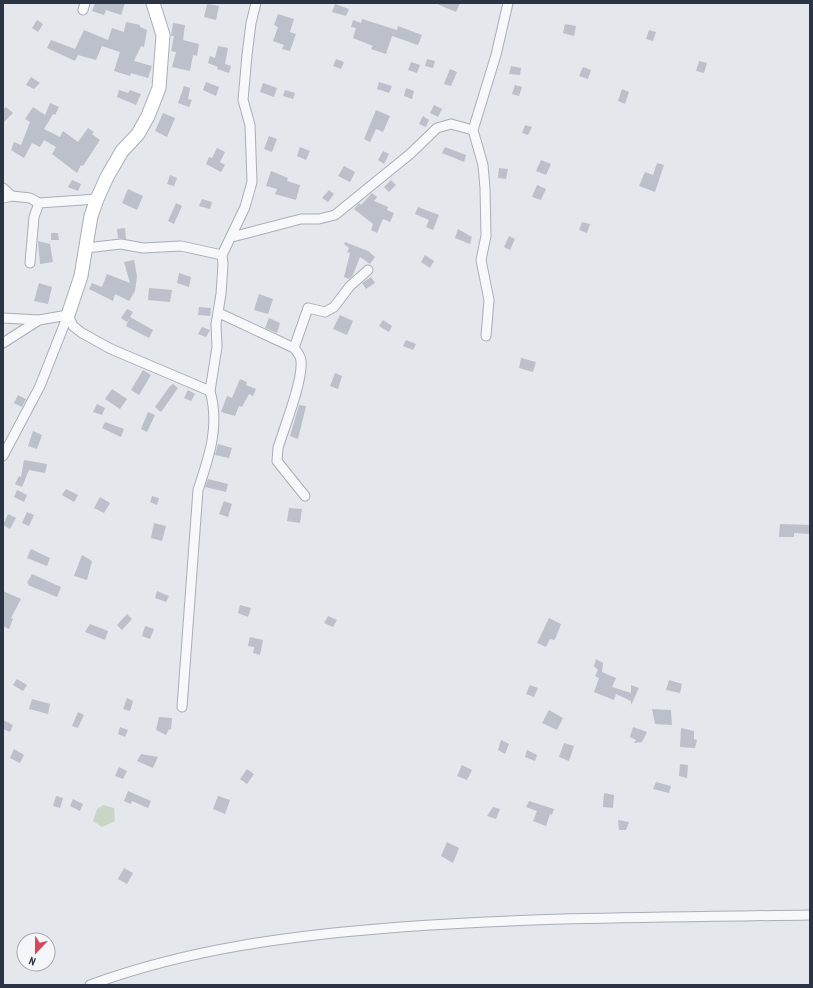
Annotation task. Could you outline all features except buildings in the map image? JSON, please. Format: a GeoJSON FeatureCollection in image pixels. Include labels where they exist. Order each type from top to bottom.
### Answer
{"type":"FeatureCollection","features":[{"type":"Feature","properties":{"kind":"street"},"geometry":{"type":"LineString","coordinates":[[3,456],[40,386],[68,315],[81,276],[91,216],[107,176],[122,151],[138,134],[148,116],[159,88],[163,35],[153,3]]}},
{"type":"Feature","properties":{"kind":"street"},"geometry":{"type":"LineString","coordinates":[[182,707],[198,490],[208,459],[214,425],[214,407],[210,391],[217,347],[216,324],[219,312],[223,264],[222,255],[232,237],[245,206],[252,182],[250,125],[243,100],[246,55],[256,3]]}},
{"type":"Feature","properties":{"kind":"street"},"geometry":{"type":"LineString","coordinates":[[486,336],[489,300],[481,260],[486,236],[483,165],[473,130],[496,55],[508,3]]}},
{"type":"Feature","properties":{"kind":"street"},"geometry":{"type":"LineString","coordinates":[[232,237],[300,219],[320,219],[335,215],[410,154],[436,128],[450,124],[473,130]]}},
{"type":"Feature","properties":{"kind":"street"},"geometry":{"type":"LineString","coordinates":[[3,188],[8,197],[30,198],[39,203],[97,200]]}},
{"type":"Feature","properties":{"kind":"street"},"geometry":{"type":"LineString","coordinates":[[30,263],[34,217],[39,203]]}},
{"type":"Feature","properties":{"kind":"street"},"geometry":{"type":"LineString","coordinates":[[86,248],[121,244],[143,248],[181,246],[222,255]]}},
{"type":"Feature","properties":{"kind":"street"},"geometry":{"type":"LineString","coordinates":[[294,348],[308,308],[325,312],[334,307],[350,286],[368,270]]}},
{"type":"Feature","properties":{"kind":"street"},"geometry":{"type":"LineString","coordinates":[[219,312],[294,348],[301,361],[300,375],[278,448],[278,460],[305,496]]}},
{"type":"Feature","properties":{"kind":"street"},"geometry":{"type":"LineString","coordinates":[[3,318],[39,320],[68,315]]}},
{"type":"Feature","properties":{"kind":"street"},"geometry":{"type":"LineString","coordinates":[[68,315],[73,326],[82,333],[111,349],[210,391]]}},
{"type":"Feature","properties":{"kind":"street"},"geometry":{"type":"LineString","coordinates":[[3,343],[39,320]]}},
{"type":"Feature","properties":{"kind":"street"},"geometry":{"type":"LineString","coordinates":[[90,985],[126,972],[187,958],[265,941],[318,934],[472,922],[607,918],[810,916]]}},
{"type":"Feature","properties":{"kind":"green space"},"geometry":{"type":"Polygon","coordinates":[[[103,805],[114,808],[115,821],[102,827],[93,821],[97,809],[103,805]]]}}]}
